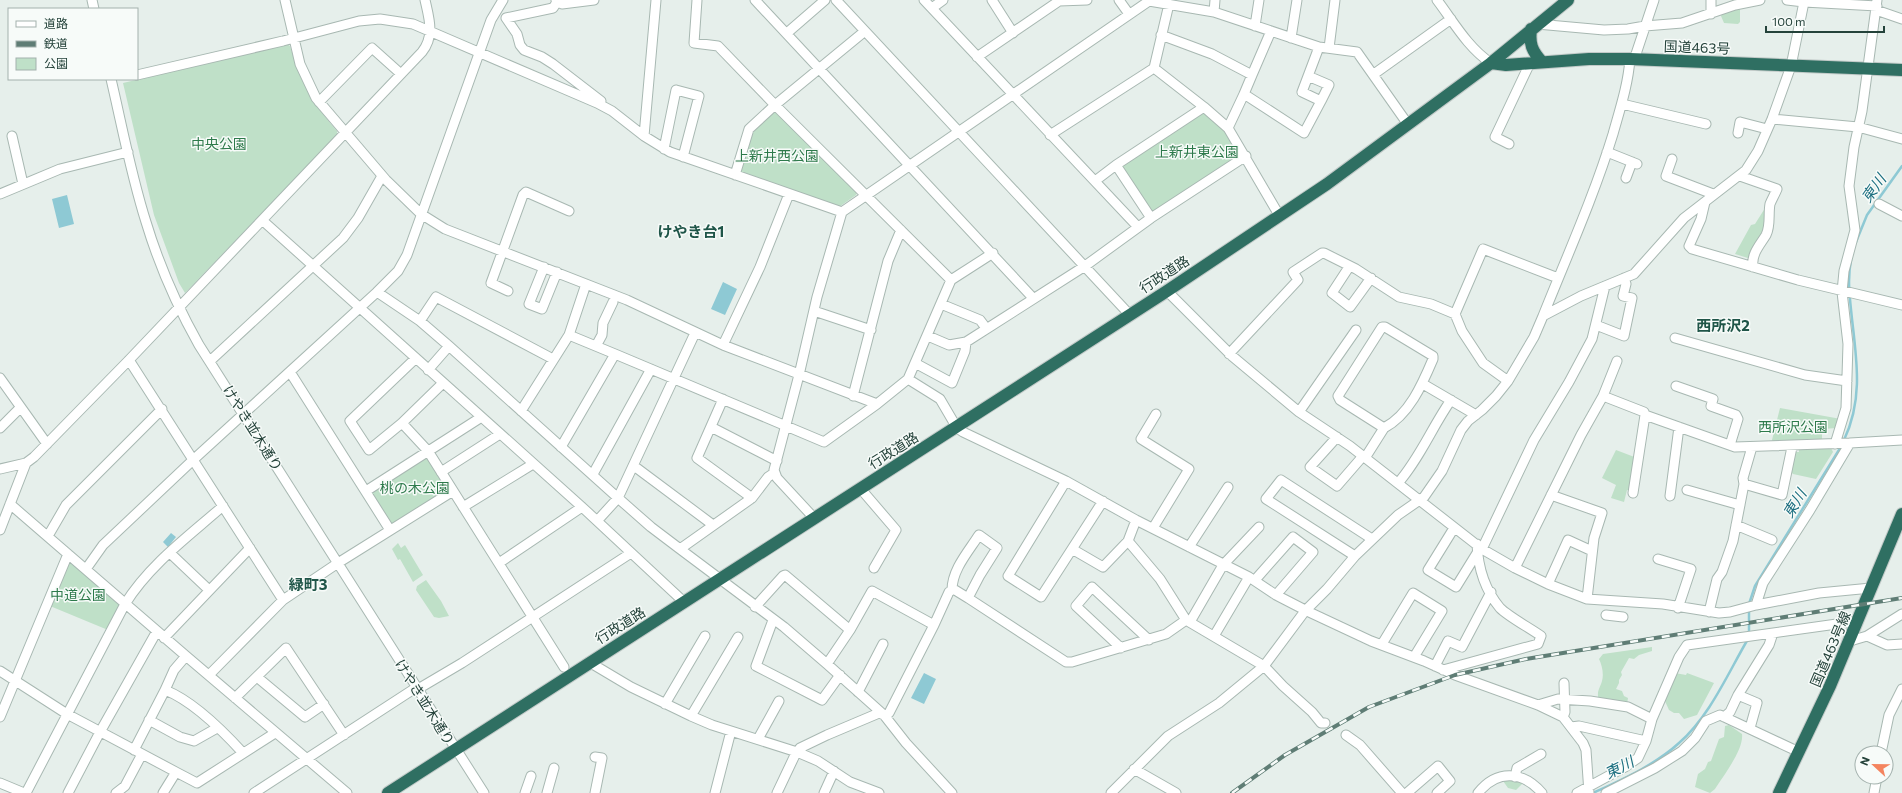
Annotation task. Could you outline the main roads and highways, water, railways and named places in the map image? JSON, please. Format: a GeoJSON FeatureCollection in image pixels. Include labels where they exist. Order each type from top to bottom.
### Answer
{"type":"FeatureCollection","features":[{"type":"Feature","properties":{"kind":"highway"},"geometry":{"type":"LineString","coordinates":[[1491,63],[1568,0]]}},
{"type":"Feature","properties":{"kind":"highway"},"geometry":{"type":"LineString","coordinates":[[1534,27],[1529,41],[1536,62]]}},
{"type":"Feature","properties":{"kind":"highway","name":"国道463号"},"geometry":{"type":"LineString","coordinates":[[1491,63],[1499,64],[1589,59],[1902,70]]}},
{"type":"Feature","properties":{"kind":"highway","name":"行政道路"},"geometry":{"type":"LineString","coordinates":[[388,793],[860,488],[957,428],[1129,314],[1167,291],[1327,184],[1407,123],[1491,63]]}},
{"type":"Feature","properties":{"kind":"highway","name":"国道463号線"},"geometry":{"type":"LineString","coordinates":[[1779,793],[1850,641],[1902,514]]}},
{"type":"Feature","properties":{"kind":"water"},"geometry":{"type":"Polygon","coordinates":[[[67,195],[74,224],[59,228],[52,199],[67,195]]]}},
{"type":"Feature","properties":{"kind":"water"},"geometry":{"type":"Polygon","coordinates":[[[723,282],[737,289],[725,315],[711,309],[723,282]]]}},
{"type":"Feature","properties":{"kind":"water"},"geometry":{"type":"Polygon","coordinates":[[[171,533],[176,537],[168,547],[163,542],[171,533]]]}},
{"type":"Feature","properties":{"kind":"water"},"geometry":{"type":"Polygon","coordinates":[[[924,673],[936,679],[924,704],[911,698],[924,673]]]}},
{"type":"Feature","properties":{"kind":"waterway","name":"東川"},"geometry":{"type":"LineString","coordinates":[[1856,242],[1867,215],[1902,166]]}},
{"type":"Feature","properties":{"kind":"waterway","name":"東川"},"geometry":{"type":"LineString","coordinates":[[1844,440],[1854,410],[1857,381],[1856,350],[1849,290],[1851,260]]}},
{"type":"Feature","properties":{"kind":"waterway","name":"東川"},"geometry":{"type":"LineString","coordinates":[[1749,604],[1755,586],[1842,445]]}},
{"type":"Feature","properties":{"kind":"waterway","name":"東川"},"geometry":{"type":"LineString","coordinates":[[1749,609],[1749,634]]}},
{"type":"Feature","properties":{"kind":"waterway","name":"東川"},"geometry":{"type":"LineString","coordinates":[[1593,793],[1649,765],[1679,743],[1700,720],[1718,694],[1748,639]]}},
{"type":"Feature","properties":{"kind":"railway"},"geometry":{"type":"LineString","coordinates":[[1232,793],[1285,755],[1369,707],[1455,675],[1526,659],[1902,598]]}},
{"type":"Feature","properties":{"kind":"district","name":"けやき台1"},"geometry":{"type":"Point","coordinates":[691,231]}},
{"type":"Feature","properties":{"kind":"district","name":"西所沢2"},"geometry":{"type":"Point","coordinates":[1723,325]}},
{"type":"Feature","properties":{"kind":"district","name":"緑町3"},"geometry":{"type":"Point","coordinates":[308,584]}},
{"type":"Feature","properties":{"kind":"park label","name":"中央公園"},"geometry":{"type":"Point","coordinates":[219,143]}},
{"type":"Feature","properties":{"kind":"park label","name":"上新井東公園"},"geometry":{"type":"Point","coordinates":[1197,151]}},
{"type":"Feature","properties":{"kind":"park label","name":"上新井西公園"},"geometry":{"type":"Point","coordinates":[777,155]}},
{"type":"Feature","properties":{"kind":"park label","name":"西所沢公園"},"geometry":{"type":"Point","coordinates":[1793,426]}},
{"type":"Feature","properties":{"kind":"park label","name":"桃の木公園"},"geometry":{"type":"Point","coordinates":[415,487]}},
{"type":"Feature","properties":{"kind":"park label","name":"中道公園"},"geometry":{"type":"Point","coordinates":[78,594]}}]}
